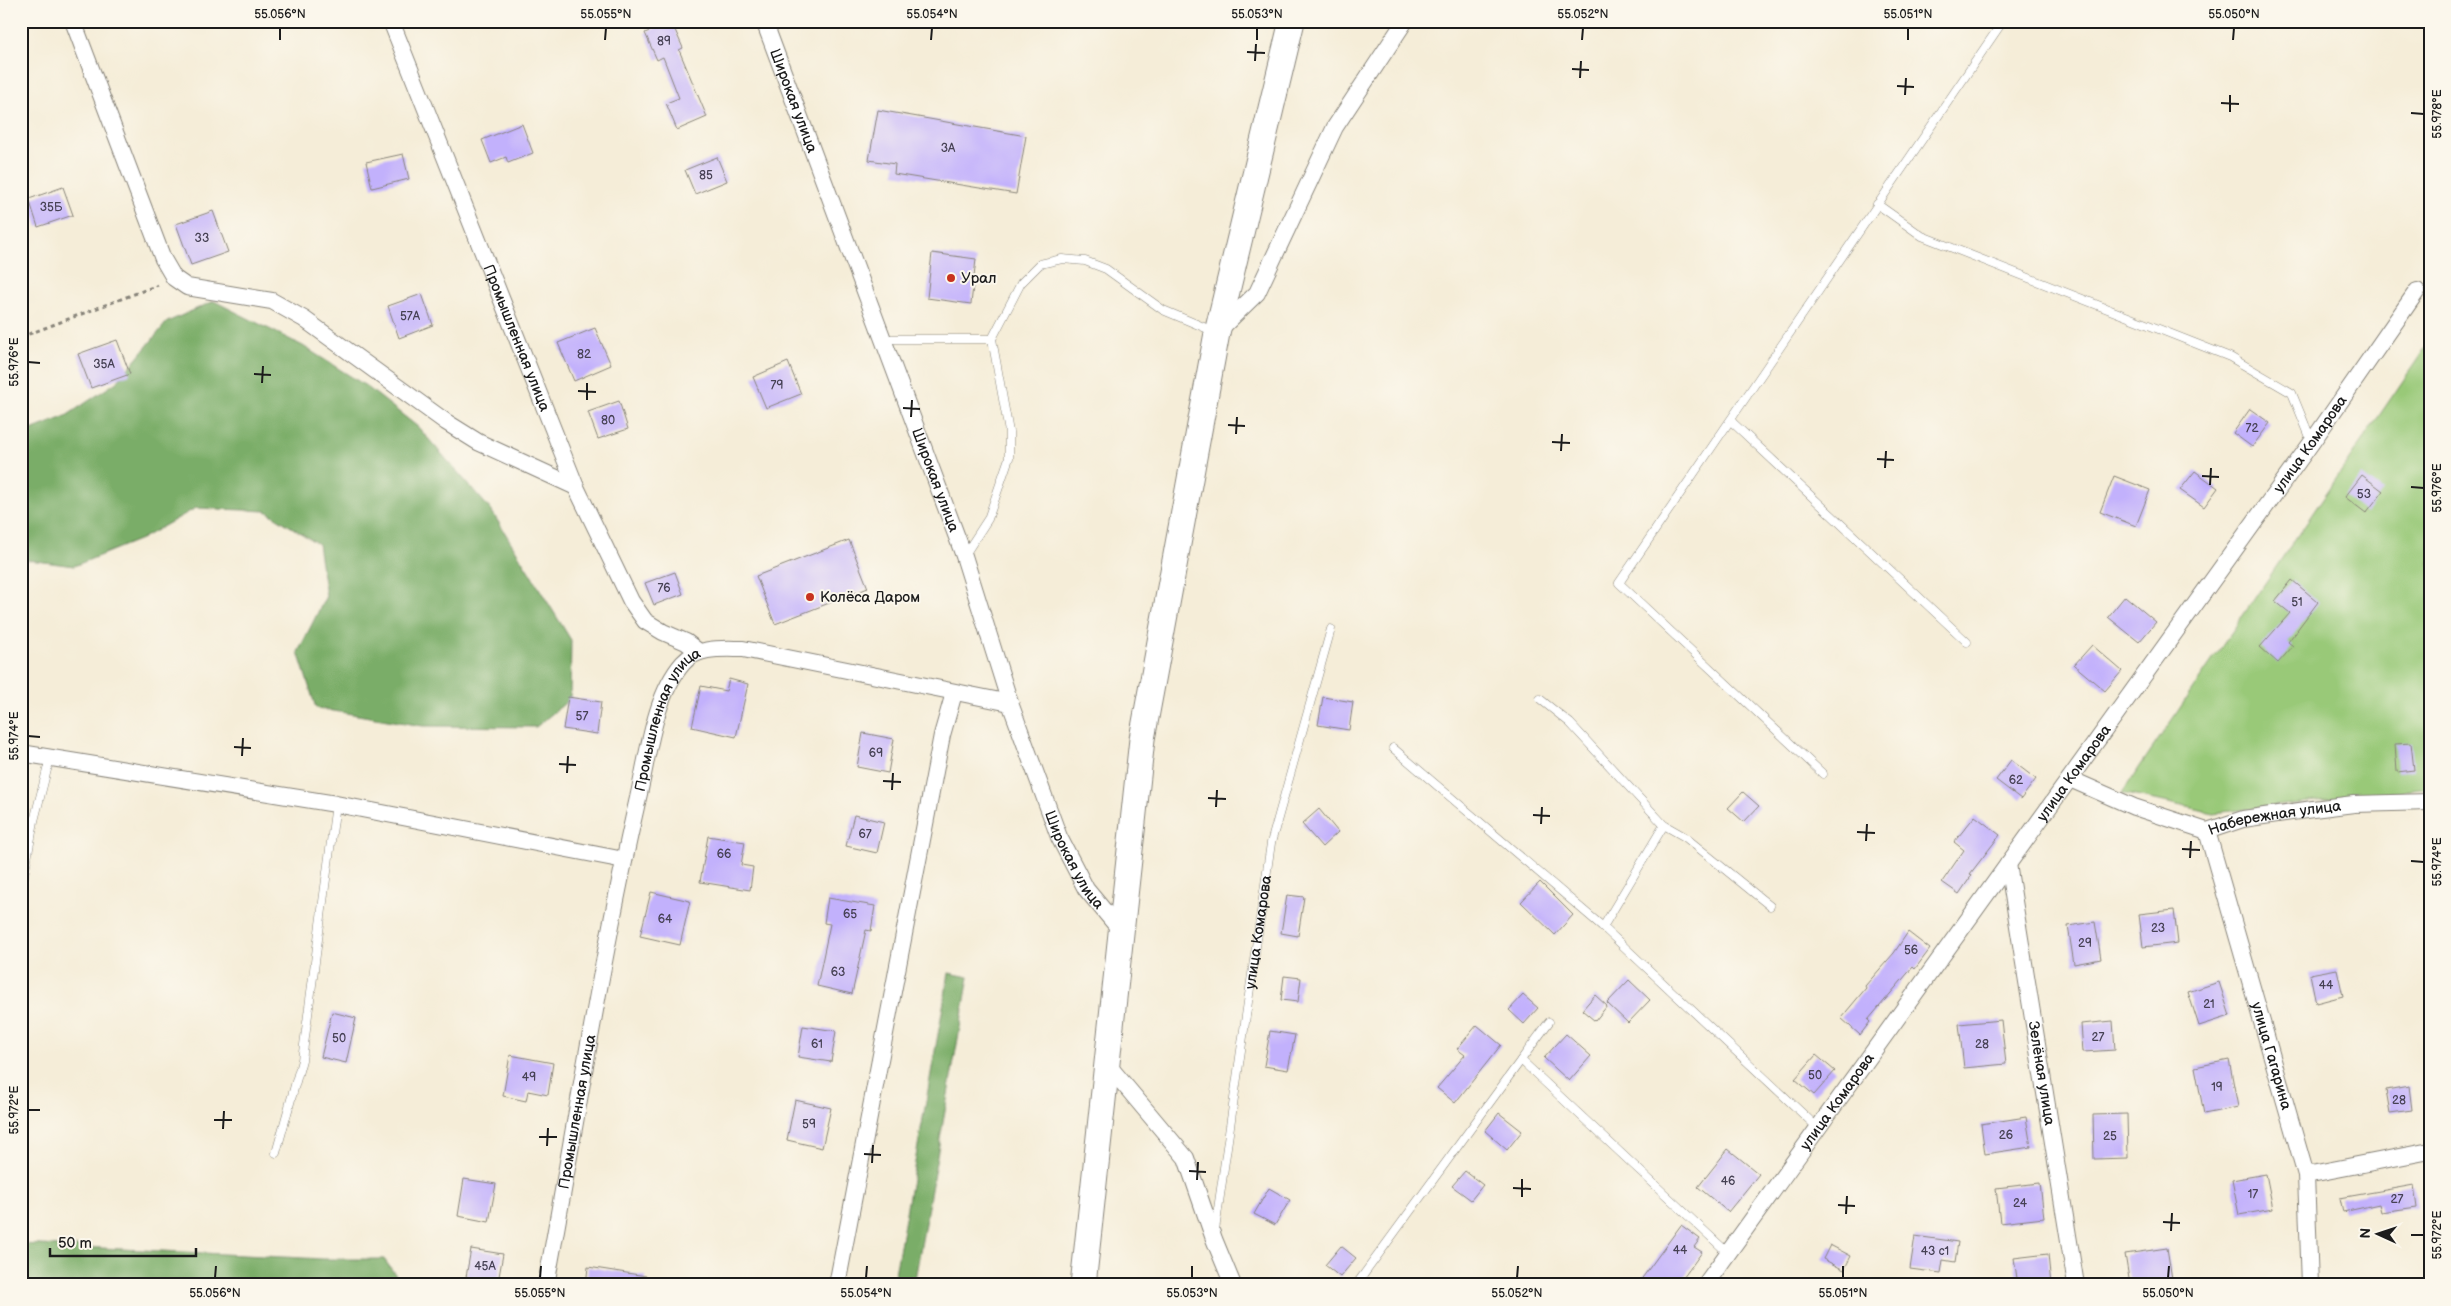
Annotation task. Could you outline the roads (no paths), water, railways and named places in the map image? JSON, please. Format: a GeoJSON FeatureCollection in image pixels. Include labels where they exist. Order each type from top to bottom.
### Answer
{"type":"FeatureCollection","features":[{"type":"Feature","properties":{"kind":"main road"},"geometry":{"type":"LineString","coordinates":[[1083,1285],[1142,739],[1217,333],[1292,21]]}},
{"type":"Feature","properties":{"kind":"street"},"geometry":{"type":"LineString","coordinates":[[74,21],[163,258],[174,278],[187,288],[272,302],[304,319],[446,422],[478,442],[576,487]]}},
{"type":"Feature","properties":{"kind":"street","name":"Промышленная улица"},"geometry":{"type":"LineString","coordinates":[[391,21],[576,487],[631,601],[645,621],[663,632],[686,642],[699,652],[684,662],[670,681],[660,706],[624,860],[546,1285]]}},
{"type":"Feature","properties":{"kind":"street","name":"Широкая улица"},"geometry":{"type":"LineString","coordinates":[[764,21],[964,556],[1010,703],[1060,838],[1086,889],[1121,931]]}},
{"type":"Feature","properties":{"kind":"street"},"geometry":{"type":"LineString","coordinates":[[1217,333],[1257,293],[1335,127],[1405,21]]}},
{"type":"Feature","properties":{"kind":"street","name":"улица Комарова"},"geometry":{"type":"LineString","coordinates":[[1705,1285],[2312,442],[2417,291]]}},
{"type":"Feature","properties":{"kind":"street"},"geometry":{"type":"LineString","coordinates":[[699,652],[715,649],[743,649],[1010,703]]}},
{"type":"Feature","properties":{"kind":"street"},"geometry":{"type":"LineString","coordinates":[[836,1285],[942,736],[954,693]]}},
{"type":"Feature","properties":{"kind":"street"},"geometry":{"type":"LineString","coordinates":[[21,753],[336,804],[624,860]]}},
{"type":"Feature","properties":{"kind":"street","name":"Набережная улица"},"geometry":{"type":"LineString","coordinates":[[2070,779],[2134,807],[2207,831],[2243,819],[2338,806],[2430,802]]}},
{"type":"Feature","properties":{"kind":"street","name":"улица Гагарина"},"geometry":{"type":"LineString","coordinates":[[2207,831],[2306,1175],[2310,1285]]}},
{"type":"Feature","properties":{"kind":"street","name":"Зелёная улица"},"geometry":{"type":"LineString","coordinates":[[2008,864],[2076,1285]]}},
{"type":"Feature","properties":{"kind":"street"},"geometry":{"type":"LineString","coordinates":[[1107,1064],[1186,1158],[1214,1239],[1233,1285]]}},
{"type":"Feature","properties":{"kind":"street"},"geometry":{"type":"LineString","coordinates":[[2306,1175],[2430,1151]]}},
{"type":"Feature","properties":{"kind":"lane"},"geometry":{"type":"LineString","coordinates":[[1823,774],[1619,583],[2001,24]]}},
{"type":"Feature","properties":{"kind":"lane"},"geometry":{"type":"LineString","coordinates":[[1877,204],[1922,236],[2230,357],[2292,392],[2312,442]]}},
{"type":"Feature","properties":{"kind":"lane"},"geometry":{"type":"LineString","coordinates":[[964,556],[988,519],[1009,458],[1009,432],[992,339],[1021,283],[1040,264],[1062,259],[1085,262],[1106,270],[1134,292],[1163,310],[1217,333]]}},
{"type":"Feature","properties":{"kind":"lane"},"geometry":{"type":"LineString","coordinates":[[883,338],[992,339]]}},
{"type":"Feature","properties":{"kind":"lane"},"geometry":{"type":"LineString","coordinates":[[1731,421],[1967,642]]}},
{"type":"Feature","properties":{"kind":"lane","name":"улица Комарова"},"geometry":{"type":"LineString","coordinates":[[1214,1239],[1272,843],[1331,629]]}},
{"type":"Feature","properties":{"kind":"lane"},"geometry":{"type":"LineString","coordinates":[[1540,698],[1570,723],[1664,825],[1685,837],[1770,906]]}},
{"type":"Feature","properties":{"kind":"lane"},"geometry":{"type":"LineString","coordinates":[[1393,748],[1603,927],[1818,1128]]}},
{"type":"Feature","properties":{"kind":"lane"},"geometry":{"type":"LineString","coordinates":[[21,892],[34,821],[50,758]]}},
{"type":"Feature","properties":{"kind":"lane"},"geometry":{"type":"LineString","coordinates":[[276,1153],[302,1060],[336,804]]}},
{"type":"Feature","properties":{"kind":"lane"},"geometry":{"type":"LineString","coordinates":[[1603,927],[1664,825]]}},
{"type":"Feature","properties":{"kind":"lane"},"geometry":{"type":"LineString","coordinates":[[1356,1285],[1549,1022]]}},
{"type":"Feature","properties":{"kind":"lane"},"geometry":{"type":"LineString","coordinates":[[1520,1060],[1728,1253]]}},
{"type":"Feature","properties":{"kind":"place","name":"Урал"},"geometry":{"type":"Point","coordinates":[951,278]}},
{"type":"Feature","properties":{"kind":"place","name":"Колёса Даром"},"geometry":{"type":"Point","coordinates":[810,597]}}]}
